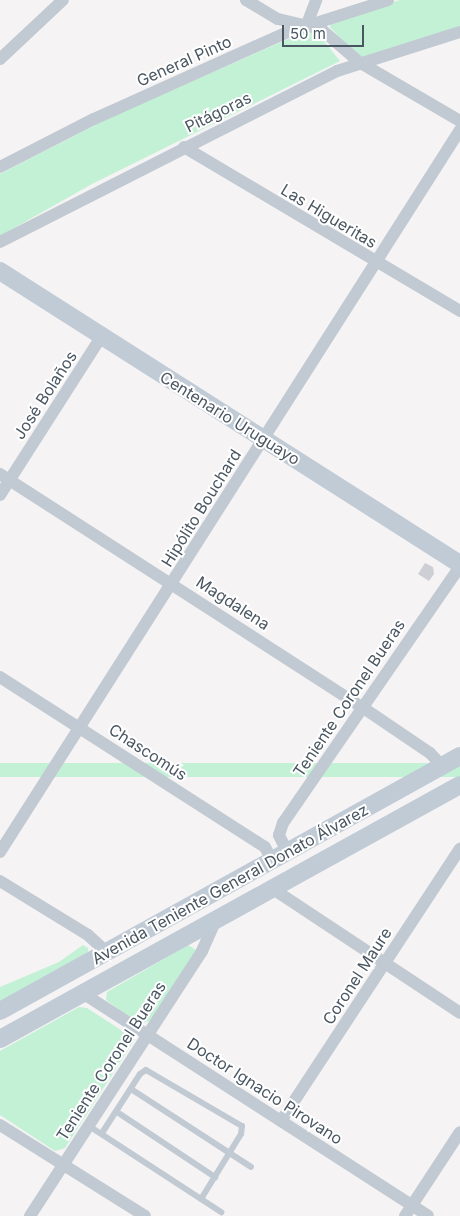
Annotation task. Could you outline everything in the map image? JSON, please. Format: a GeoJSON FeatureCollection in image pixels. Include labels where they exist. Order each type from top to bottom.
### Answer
{"type":"FeatureCollection","features":[{"type":"Feature","properties":{"kind":"main road","name":"Centenario Uruguayo"},"geometry":{"type":"LineString","coordinates":[[0,271],[460,565]]}},
{"type":"Feature","properties":{"kind":"main road","name":"Avenida Teniente General Donato Álvarez"},"geometry":{"type":"LineString","coordinates":[[0,1011],[107,953],[275,853],[460,756]]}},
{"type":"Feature","properties":{"kind":"main road","name":"Avenida Teniente General Donato Álvarez"},"geometry":{"type":"LineString","coordinates":[[0,1039],[215,922],[460,785]]}},
{"type":"Feature","properties":{"kind":"street"},"geometry":{"type":"LineString","coordinates":[[0,59],[63,0]]}},
{"type":"Feature","properties":{"kind":"street"},"geometry":{"type":"LineString","coordinates":[[246,0],[278,19],[307,24],[327,33],[359,62],[460,121]]}},
{"type":"Feature","properties":{"kind":"street"},"geometry":{"type":"LineString","coordinates":[[307,24],[316,0]]}},
{"type":"Feature","properties":{"kind":"street","name":"General Pinto"},"geometry":{"type":"LineString","coordinates":[[0,167],[128,103],[307,24],[388,0]]}},
{"type":"Feature","properties":{"kind":"street","name":"Pitágoras"},"geometry":{"type":"LineString","coordinates":[[0,242],[184,147],[359,62],[460,32]]}},
{"type":"Feature","properties":{"kind":"street","name":"Hipólito Bouchard"},"geometry":{"type":"LineString","coordinates":[[0,852],[460,130]]}},
{"type":"Feature","properties":{"kind":"street","name":"Las Higueritas"},"geometry":{"type":"LineString","coordinates":[[184,147],[460,311]]}},
{"type":"Feature","properties":{"kind":"street","name":"José Bolaños"},"geometry":{"type":"LineString","coordinates":[[0,495],[5,477],[101,337]]}},
{"type":"Feature","properties":{"kind":"street","name":"Magdalena"},"geometry":{"type":"LineString","coordinates":[[5,477],[173,583],[362,707],[430,753],[442,766]]}},
{"type":"Feature","properties":{"kind":"street","name":"Teniente Coronel Bueras"},"geometry":{"type":"LineString","coordinates":[[279,835],[283,823],[460,565]]}},
{"type":"Feature","properties":{"kind":"street","name":"Chascomús"},"geometry":{"type":"LineString","coordinates":[[0,677],[275,853]]}},
{"type":"Feature","properties":{"kind":"street"},"geometry":{"type":"LineString","coordinates":[[275,853],[279,835]]}},
{"type":"Feature","properties":{"kind":"street"},"geometry":{"type":"LineString","coordinates":[[275,853],[279,835]]}},
{"type":"Feature","properties":{"kind":"street","name":"Coronel Maure"},"geometry":{"type":"LineString","coordinates":[[281,1121],[460,848]]}},
{"type":"Feature","properties":{"kind":"street"},"geometry":{"type":"LineString","coordinates":[[0,881],[88,935],[107,953]]}},
{"type":"Feature","properties":{"kind":"street"},"geometry":{"type":"LineString","coordinates":[[273,889],[460,1013]]}},
{"type":"Feature","properties":{"kind":"street","name":"Teniente Coronel Bueras"},"geometry":{"type":"LineString","coordinates":[[30,1216],[202,951],[215,922]]}},
{"type":"Feature","properties":{"kind":"street","name":"Doctor Ignacio Pirovano"},"geometry":{"type":"LineString","coordinates":[[84,994],[281,1121],[408,1211],[428,1216]]}},
{"type":"Feature","properties":{"kind":"street"},"geometry":{"type":"LineString","coordinates":[[0,1125],[145,1216]]}},
{"type":"Feature","properties":{"kind":"street"},"geometry":{"type":"LineString","coordinates":[[408,1211],[460,1132]]}},
{"type":"Feature","properties":{"kind":"lane"},"geometry":{"type":"LineString","coordinates":[[102,1133],[144,1070],[150,1071],[242,1126],[242,1134],[201,1199]]}},
{"type":"Feature","properties":{"kind":"lane"},"geometry":{"type":"LineString","coordinates":[[131,1090],[251,1167]]}},
{"type":"Feature","properties":{"kind":"lane"},"geometry":{"type":"LineString","coordinates":[[117,1112],[215,1177]]}},
{"type":"Feature","properties":{"kind":"lane"},"geometry":{"type":"LineString","coordinates":[[89,1126],[221,1212]]}},
{"type":"Feature","properties":{"kind":"green space"},"geometry":{"type":"Polygon","coordinates":[[[400,0],[460,0],[460,26],[363,57],[357,56],[330,27],[331,20],[400,0]]]}},
{"type":"Feature","properties":{"kind":"green space"},"geometry":{"type":"Polygon","coordinates":[[[309,30],[316,31],[340,61],[92,184],[0,236],[0,174],[119,113],[309,30]]]}},
{"type":"Feature","properties":{"kind":"green space"},"geometry":{"type":"Polygon","coordinates":[[[0,763],[460,763],[460,777],[0,777],[0,763]]]}},
{"type":"Feature","properties":{"kind":"green space"},"geometry":{"type":"Polygon","coordinates":[[[83,945],[88,948],[88,954],[0,1003],[0,987],[59,962],[83,945]]]}},
{"type":"Feature","properties":{"kind":"green space"},"geometry":{"type":"Polygon","coordinates":[[[188,945],[196,950],[150,1021],[138,1024],[106,1000],[107,992],[188,945]]]}},
{"type":"Feature","properties":{"kind":"green space"},"geometry":{"type":"Polygon","coordinates":[[[79,1007],[87,1008],[135,1039],[65,1148],[55,1151],[0,1115],[0,1051],[79,1007]]]}},
{"type":"Feature","properties":{"kind":"building"},"geometry":{"type":"Polygon","coordinates":[[[425,563],[433,567],[434,574],[429,581],[418,574],[425,563]]]}}]}
